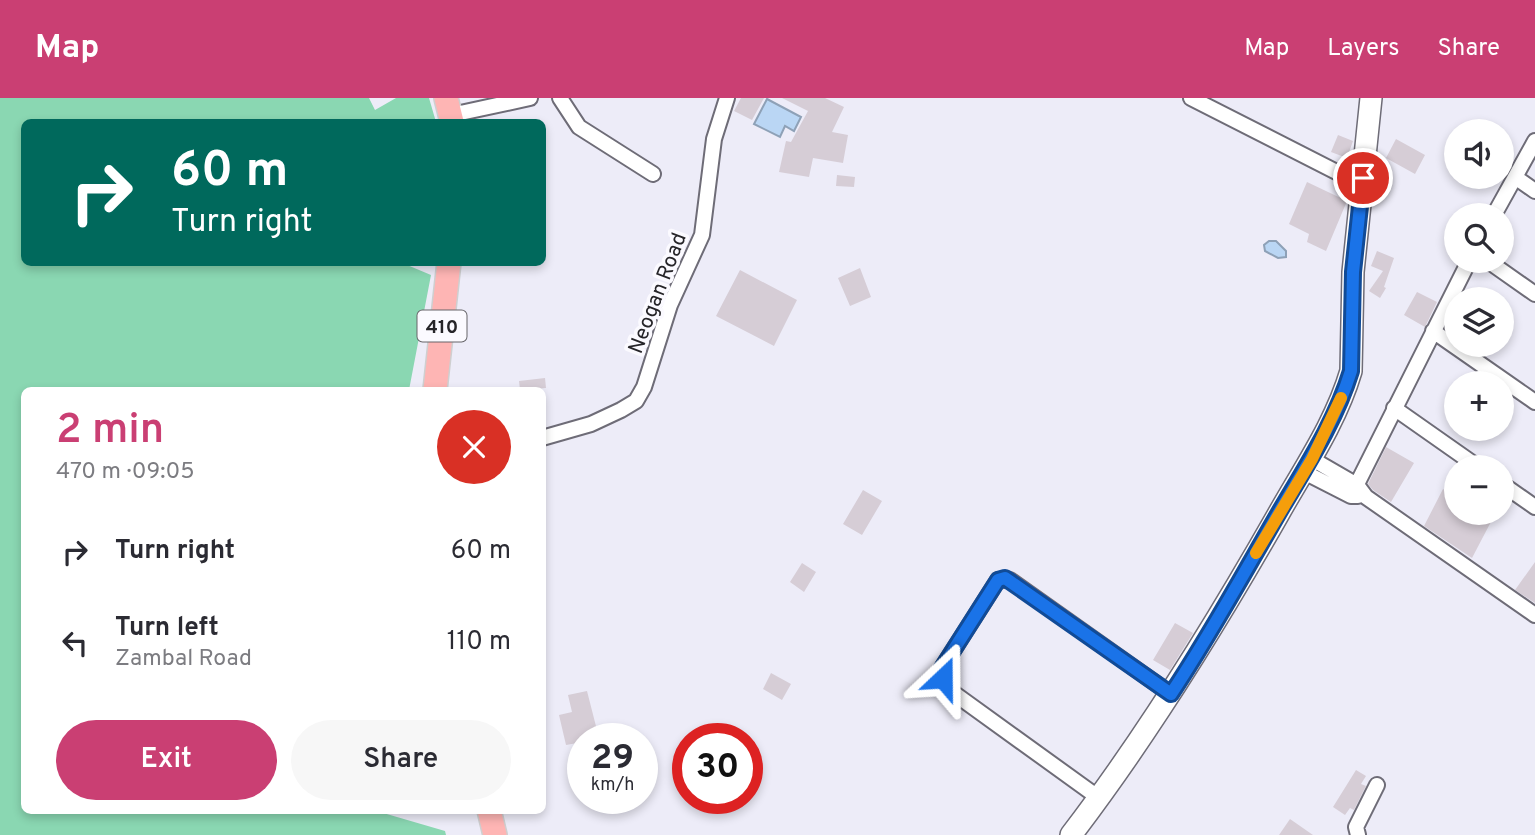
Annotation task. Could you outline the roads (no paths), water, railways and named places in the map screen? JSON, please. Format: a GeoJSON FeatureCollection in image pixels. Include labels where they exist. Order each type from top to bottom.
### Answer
{"type":"FeatureCollection","features":[{"type":"Feature","properties":{"kind":"main road","name":"410"},"geometry":{"type":"LineString","coordinates":[[435,387],[449,266]]}},
{"type":"Feature","properties":{"kind":"main road"},"geometry":{"type":"LineString","coordinates":[[490,814],[495,835]]}},
{"type":"Feature","properties":{"kind":"street"},"geometry":{"type":"LineString","coordinates":[[450,112],[530,98]]}},
{"type":"Feature","properties":{"kind":"street"},"geometry":{"type":"LineString","coordinates":[[560,98],[579,127],[653,174]]}},
{"type":"Feature","properties":{"kind":"street","name":"Neogan Road"},"geometry":{"type":"LineString","coordinates":[[546,437],[591,424],[621,410],[636,401],[644,387],[670,304],[702,235],[714,139],[727,98]]}},
{"type":"Feature","properties":{"kind":"street"},"geometry":{"type":"LineString","coordinates":[[1191,98],[1362,185]]}},
{"type":"Feature","properties":{"kind":"street"},"geometry":{"type":"LineString","coordinates":[[1071,835],[1171,694],[1239,584],[1308,466],[1347,386],[1351,371],[1353,272],[1371,98]]}},
{"type":"Feature","properties":{"kind":"street"},"geometry":{"type":"LineString","coordinates":[[1501,203],[1535,141]]}},
{"type":"Feature","properties":{"kind":"street"},"geometry":{"type":"LineString","coordinates":[[1515,177],[1535,191]]}},
{"type":"Feature","properties":{"kind":"street"},"geometry":{"type":"LineString","coordinates":[[1358,493],[1394,408],[1463,273]]}},
{"type":"Feature","properties":{"kind":"street"},"geometry":{"type":"LineString","coordinates":[[1505,273],[1535,294]]}},
{"type":"Feature","properties":{"kind":"street"},"geometry":{"type":"LineString","coordinates":[[1433,331],[1535,401]]}},
{"type":"Feature","properties":{"kind":"street"},"geometry":{"type":"LineString","coordinates":[[1394,408],[1461,455]]}},
{"type":"Feature","properties":{"kind":"street"},"geometry":{"type":"LineString","coordinates":[[1308,466],[1358,493],[1535,615]]}},
{"type":"Feature","properties":{"kind":"street"},"geometry":{"type":"LineString","coordinates":[[1514,493],[1535,508]]}},
{"type":"Feature","properties":{"kind":"street"},"geometry":{"type":"LineString","coordinates":[[1099,798],[948,689],[942,668],[998,580],[1010,580],[1171,694]]}},
{"type":"Feature","properties":{"kind":"street"},"geometry":{"type":"LineString","coordinates":[[1358,835],[1356,827],[1377,785]]}},
{"type":"Feature","properties":{"kind":"water"},"geometry":{"type":"Polygon","coordinates":[[[767,99],[801,117],[794,131],[785,126],[780,137],[754,124],[767,99]]]}},
{"type":"Feature","properties":{"kind":"water"},"geometry":{"type":"Polygon","coordinates":[[[1269,241],[1276,241],[1286,251],[1286,257],[1278,258],[1265,251],[1264,245],[1269,241]]]}}]}
